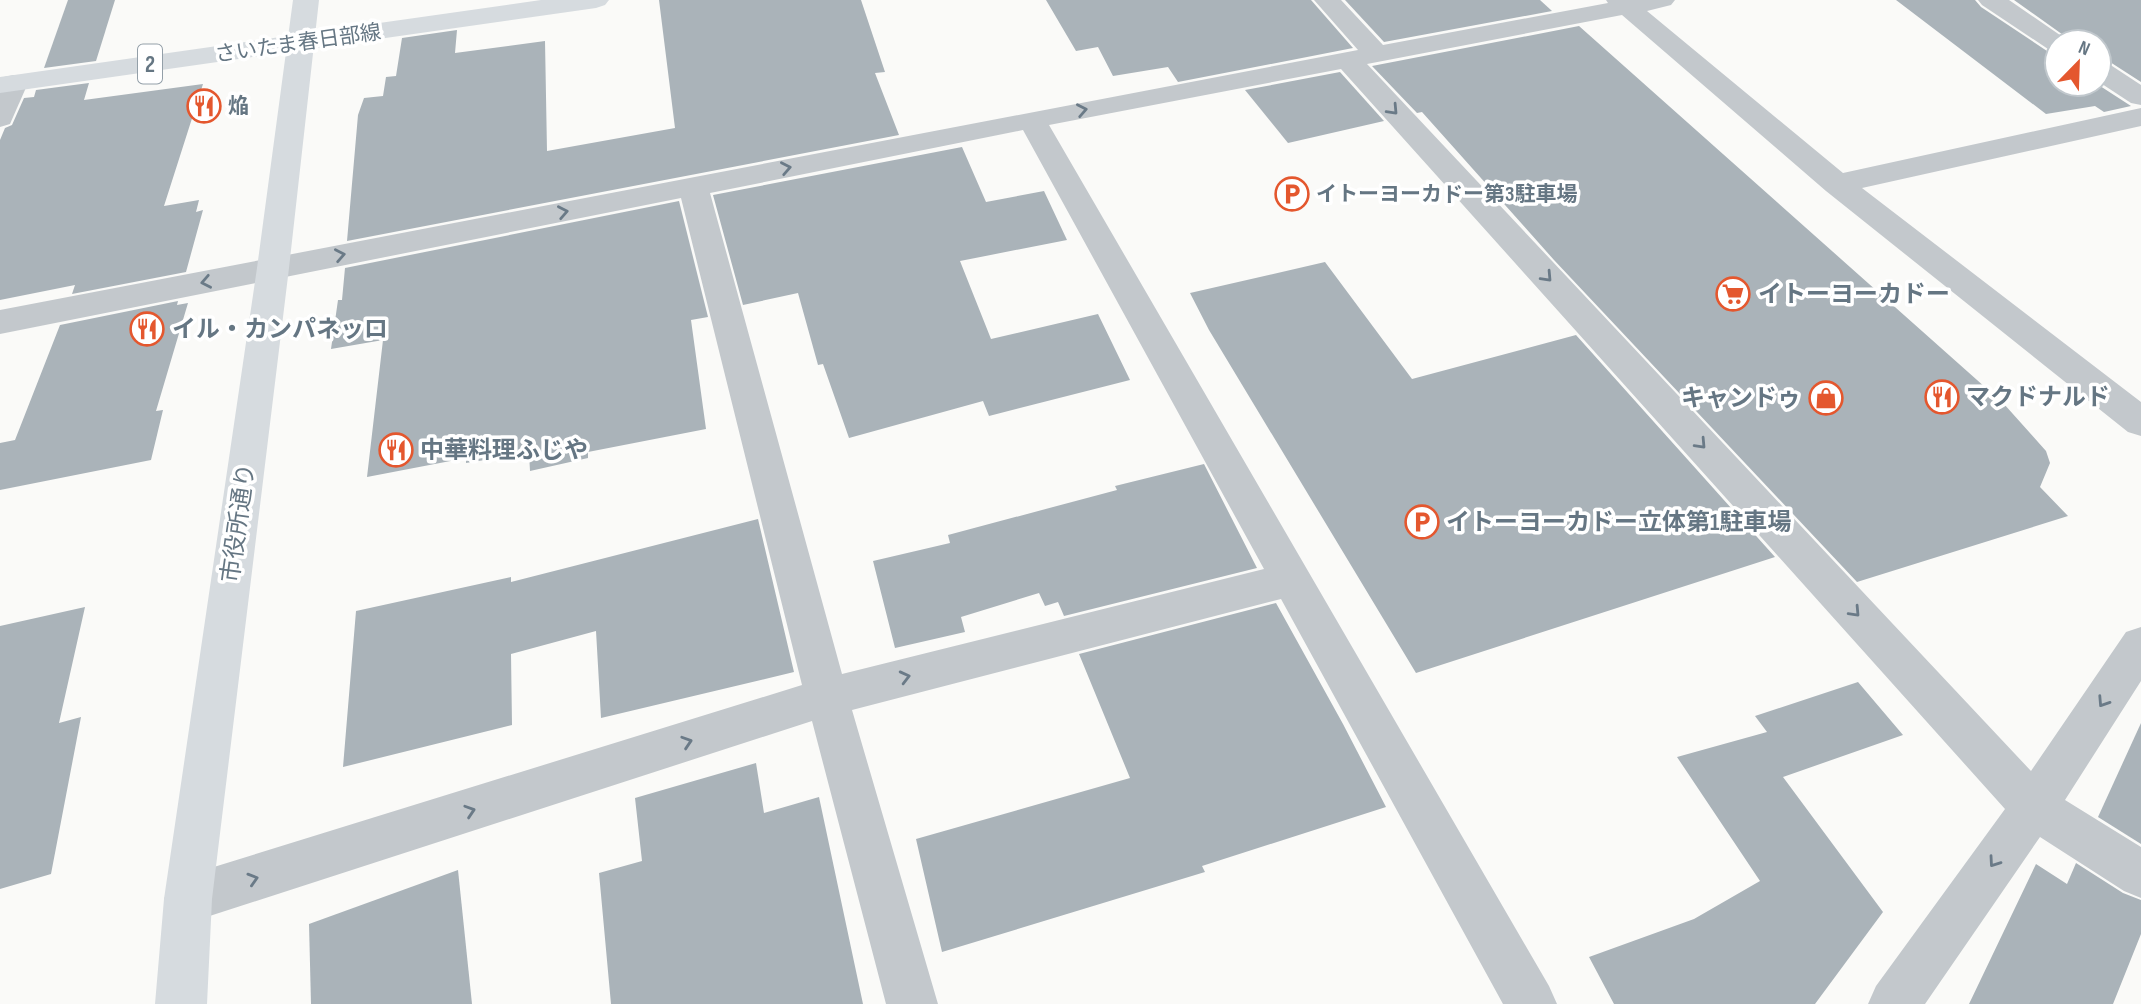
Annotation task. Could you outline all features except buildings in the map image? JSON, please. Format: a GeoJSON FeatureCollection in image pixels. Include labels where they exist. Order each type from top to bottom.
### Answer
{"type":"FeatureCollection","features":[{"type":"Feature","properties":{"kind":"street","name":"市役所通り"},"geometry":{"type":"LineString","coordinates":[[181,1004],[188,899],[273,268],[306,0]]}},
{"type":"Feature","properties":{"kind":"street","name":"さいたま春日部線"},"geometry":{"type":"LineString","coordinates":[[7,84],[596,0]]}},
{"type":"Feature","properties":{"kind":"street"},"geometry":{"type":"LineString","coordinates":[[1326,0],[1362,57],[2034,807],[2141,874]]}},
{"type":"Feature","properties":{"kind":"street"},"geometry":{"type":"LineString","coordinates":[[0,322],[1362,57],[1623,3],[1662,0]]}},
{"type":"Feature","properties":{"kind":"street"},"geometry":{"type":"LineString","coordinates":[[1991,0],[2043,34]]}},
{"type":"Feature","properties":{"kind":"street"},"geometry":{"type":"LineString","coordinates":[[1623,3],[1837,184],[2141,422]]}},
{"type":"Feature","properties":{"kind":"street"},"geometry":{"type":"LineString","coordinates":[[2113,79],[2141,97]]}},
{"type":"Feature","properties":{"kind":"street"},"geometry":{"type":"LineString","coordinates":[[0,118],[7,84]]}},
{"type":"Feature","properties":{"kind":"street"},"geometry":{"type":"LineString","coordinates":[[1837,184],[2141,117]]}},
{"type":"Feature","properties":{"kind":"street"},"geometry":{"type":"LineString","coordinates":[[1032,120],[1289,580],[1531,1004]]}},
{"type":"Feature","properties":{"kind":"street"},"geometry":{"type":"LineString","coordinates":[[2108,126],[2141,148]]}},
{"type":"Feature","properties":{"kind":"street"},"geometry":{"type":"LineString","coordinates":[[692,187],[827,697],[912,1004]]}},
{"type":"Feature","properties":{"kind":"street"},"geometry":{"type":"LineString","coordinates":[[188,899],[827,697],[1289,580]]}},
{"type":"Feature","properties":{"kind":"street"},"geometry":{"type":"LineString","coordinates":[[1894,1004],[2034,807],[2141,645]]}},
{"type":"Feature","properties":{"kind":"place","name":"焔"},"geometry":{"type":"Point","coordinates":[204,106]}},
{"type":"Feature","properties":{"kind":"place","name":"イトーヨーカドー第3駐車場"},"geometry":{"type":"Point","coordinates":[1292,194]}},
{"type":"Feature","properties":{"kind":"place","name":"イトーヨーカドー"},"geometry":{"type":"Point","coordinates":[1733,294]}},
{"type":"Feature","properties":{"kind":"place","name":"イル・カンパネッロ"},"geometry":{"type":"Point","coordinates":[147,329]}},
{"type":"Feature","properties":{"kind":"place","name":"マクドナルド"},"geometry":{"type":"Point","coordinates":[1942,397]}},
{"type":"Feature","properties":{"kind":"place","name":"キャンドゥ"},"geometry":{"type":"Point","coordinates":[1826,398]}},
{"type":"Feature","properties":{"kind":"place","name":"中華料理ふじや"},"geometry":{"type":"Point","coordinates":[396,450]}},
{"type":"Feature","properties":{"kind":"place","name":"イトーヨーカドー立体第1駐車場"},"geometry":{"type":"Point","coordinates":[1422,522]}}]}
